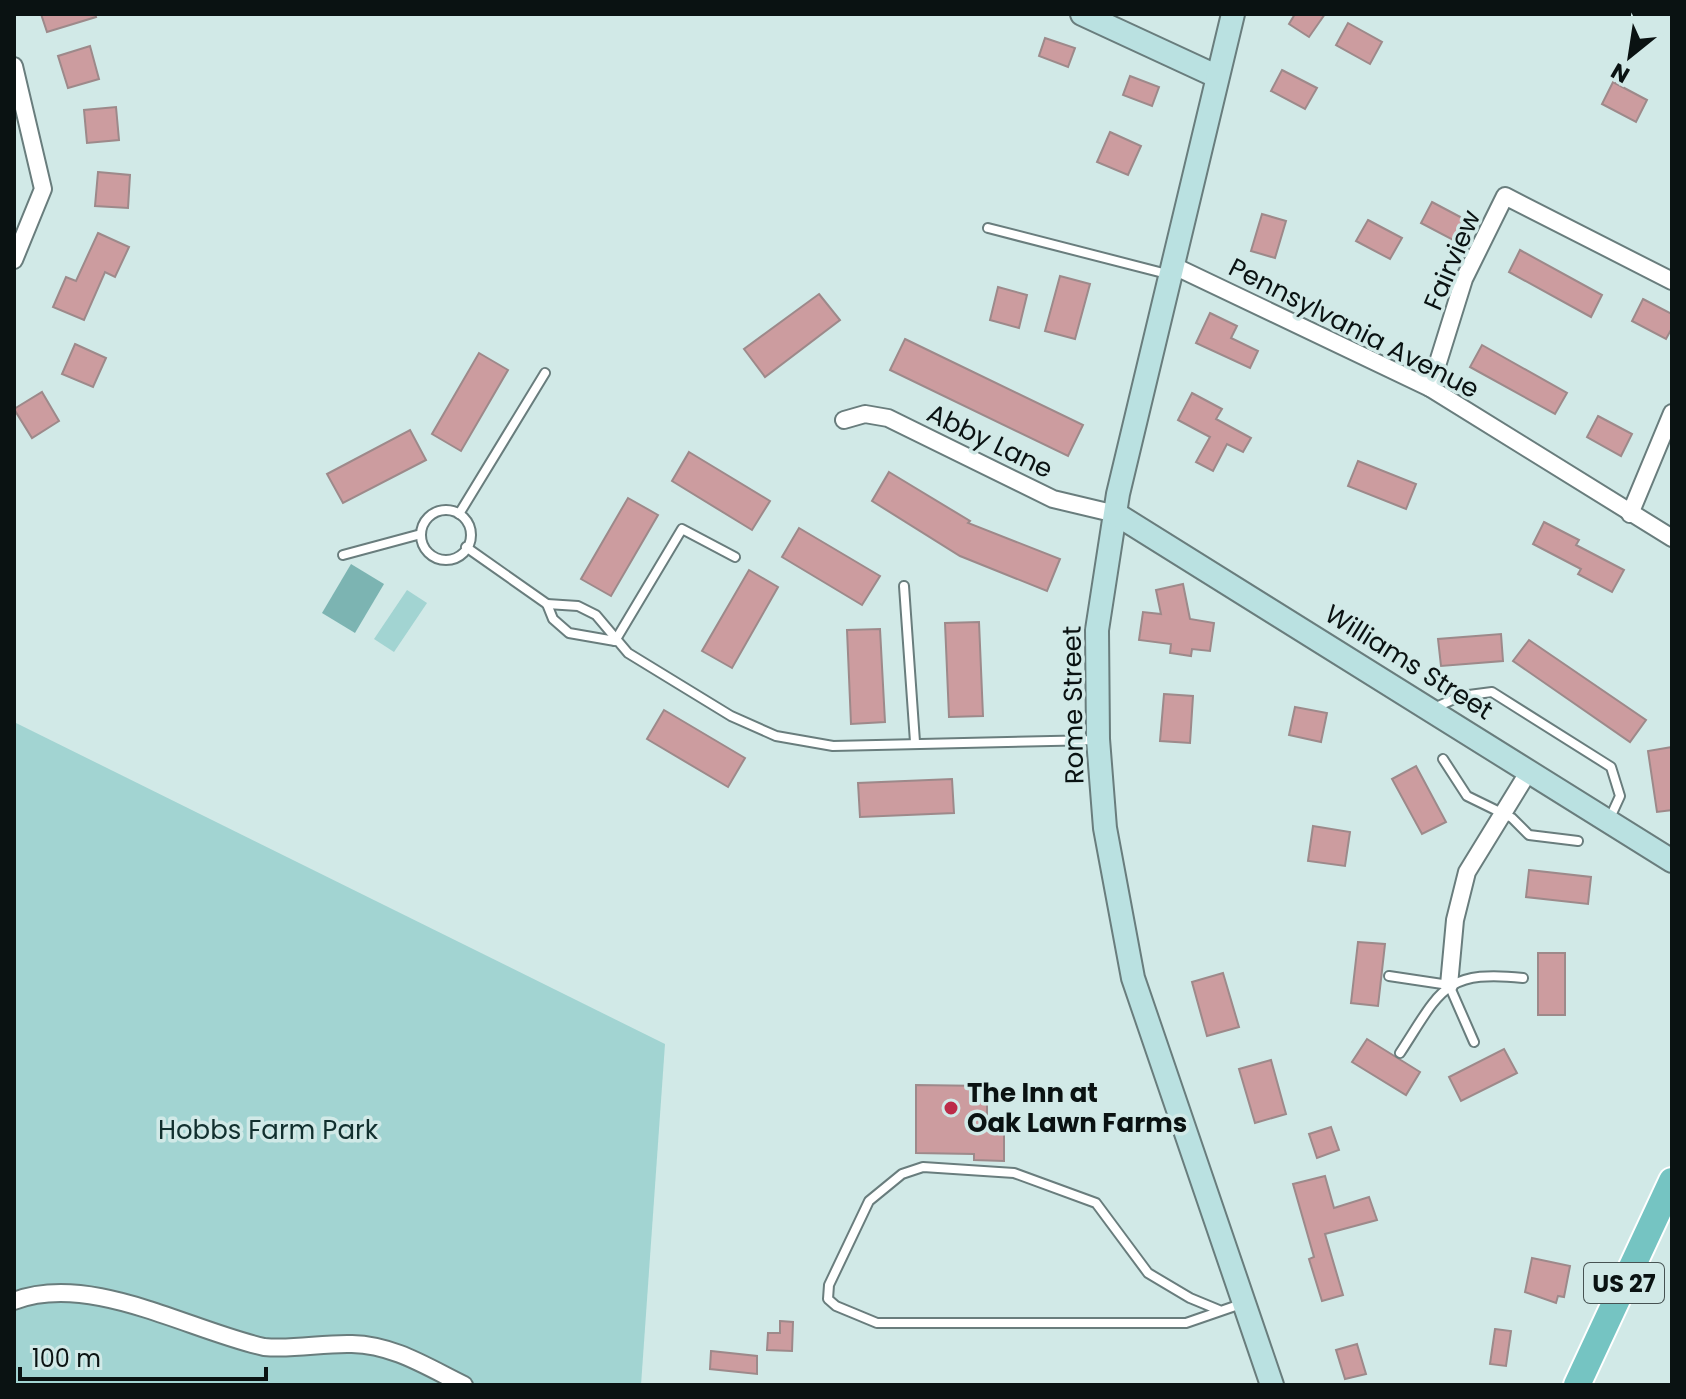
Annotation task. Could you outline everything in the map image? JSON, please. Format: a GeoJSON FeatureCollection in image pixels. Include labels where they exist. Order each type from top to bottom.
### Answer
{"type":"FeatureCollection","features":[{"type":"Feature","properties":{"kind":"main road","name":"US 27"},"geometry":{"type":"LineString","coordinates":[[1577,1385],[1672,1181]]}},
{"type":"Feature","properties":{"kind":"street"},"geometry":{"type":"LineString","coordinates":[[1082,14],[1216,76]]}},
{"type":"Feature","properties":{"kind":"street","name":"Rome Street"},"geometry":{"type":"LineString","coordinates":[[1233,14],[1216,76],[1116,514],[1097,630],[1098,739],[1105,828],[1133,978],[1247,1303],[1272,1385]]}},
{"type":"Feature","properties":{"kind":"street"},"geometry":{"type":"LineString","coordinates":[[14,66],[43,189],[14,260]]}},
{"type":"Feature","properties":{"kind":"street","name":"Fairview"},"geometry":{"type":"LineString","coordinates":[[1430,388],[1464,279],[1505,196],[1672,281]]}},
{"type":"Feature","properties":{"kind":"street","name":"Pennsylvania Avenue"},"geometry":{"type":"LineString","coordinates":[[1173,270],[1430,388],[1672,538]]}},
{"type":"Feature","properties":{"kind":"street"},"geometry":{"type":"LineString","coordinates":[[1630,514],[1672,413]]}},
{"type":"Feature","properties":{"kind":"street","name":"Abby Lane"},"geometry":{"type":"LineString","coordinates":[[844,420],[865,414],[888,418],[1053,499],[1116,514]]}},
{"type":"Feature","properties":{"kind":"street","name":"Williams Street"},"geometry":{"type":"LineString","coordinates":[[1116,514],[1672,861]]}},
{"type":"Feature","properties":{"kind":"street"},"geometry":{"type":"LineString","coordinates":[[1449,985],[1459,896],[1467,872],[1501,812],[1529,771]]}},
{"type":"Feature","properties":{"kind":"street"},"geometry":{"type":"LineString","coordinates":[[14,1301],[33,1294],[91,1295],[264,1347],[289,1349],[352,1344],[389,1350],[412,1357],[464,1385]]}},
{"type":"Feature","properties":{"kind":"lane"},"geometry":{"type":"LineString","coordinates":[[988,228],[1173,270]]}},
{"type":"Feature","properties":{"kind":"lane"},"geometry":{"type":"LineString","coordinates":[[459,514],[545,373]]}},
{"type":"Feature","properties":{"kind":"lane"},"geometry":{"type":"LineString","coordinates":[[452,510],[459,514],[465,518],[471,532],[466,547],[456,557],[439,559],[426,549],[421,534],[423,524],[435,512],[452,510]]}},
{"type":"Feature","properties":{"kind":"lane"},"geometry":{"type":"LineString","coordinates":[[615,641],[682,529],[735,557]]}},
{"type":"Feature","properties":{"kind":"lane"},"geometry":{"type":"LineString","coordinates":[[343,555],[421,534]]}},
{"type":"Feature","properties":{"kind":"lane"},"geometry":{"type":"LineString","coordinates":[[466,547],[547,604],[578,606],[596,615],[615,641],[731,716],[776,736],[833,746],[1098,739]]}},
{"type":"Feature","properties":{"kind":"lane"},"geometry":{"type":"LineString","coordinates":[[904,586],[915,742]]}},
{"type":"Feature","properties":{"kind":"lane"},"geometry":{"type":"LineString","coordinates":[[547,604],[553,619],[569,633],[615,641]]}},
{"type":"Feature","properties":{"kind":"lane"},"geometry":{"type":"LineString","coordinates":[[1432,709],[1479,693],[1492,692],[1513,704],[1611,767],[1620,796],[1609,821]]}},
{"type":"Feature","properties":{"kind":"lane"},"geometry":{"type":"LineString","coordinates":[[1443,759],[1467,796],[1501,812],[1540,839],[1578,841]]}},
{"type":"Feature","properties":{"kind":"lane"},"geometry":{"type":"LineString","coordinates":[[1389,976],[1449,985],[1478,974],[1523,978]]}},
{"type":"Feature","properties":{"kind":"lane"},"geometry":{"type":"LineString","coordinates":[[1449,985],[1474,1042]]}},
{"type":"Feature","properties":{"kind":"lane"},"geometry":{"type":"LineString","coordinates":[[1400,1053],[1449,985]]}},
{"type":"Feature","properties":{"kind":"lane"},"geometry":{"type":"LineString","coordinates":[[1219,1310],[1148,1273],[1096,1203],[1014,1173],[923,1167],[902,1174],[869,1201],[829,1285],[828,1299],[836,1306],[877,1323],[1186,1323],[1247,1303]]}},
{"type":"Feature","properties":{"kind":"green space"},"geometry":{"type":"Polygon","coordinates":[[[407,590],[427,603],[394,652],[374,639],[407,590]]]}},
{"type":"Feature","properties":{"kind":"green space","name":"Hobbs Farm Park"},"geometry":{"type":"Polygon","coordinates":[[[14,722],[665,1044],[641,1385],[14,1385],[14,722]]]}},
{"type":"Feature","properties":{"kind":"shaded area"},"geometry":{"type":"Polygon","coordinates":[[[351,564],[384,584],[355,633],[322,613],[351,564]]]}},
{"type":"Feature","properties":{"kind":"building"},"geometry":{"type":"Polygon","coordinates":[[[41,14],[95,14],[96,17],[47,32],[41,14]]]}},
{"type":"Feature","properties":{"kind":"building"},"geometry":{"type":"Polygon","coordinates":[[[1295,14],[1325,14],[1309,37],[1289,24],[1295,14]]]}},
{"type":"Feature","properties":{"kind":"building"},"geometry":{"type":"Polygon","coordinates":[[[1348,23],[1382,42],[1370,64],[1336,45],[1348,23]]]}},
{"type":"Feature","properties":{"kind":"building"},"geometry":{"type":"Polygon","coordinates":[[[1045,38],[1075,48],[1068,67],[1039,56],[1045,38]]]}},
{"type":"Feature","properties":{"kind":"building"},"geometry":{"type":"Polygon","coordinates":[[[90,46],[99,79],[68,88],[58,56],[90,46]]]}},
{"type":"Feature","properties":{"kind":"building"},"geometry":{"type":"Polygon","coordinates":[[[1282,70],[1317,88],[1305,109],[1271,91],[1282,70]]]}},
{"type":"Feature","properties":{"kind":"building"},"geometry":{"type":"Polygon","coordinates":[[[1130,76],[1159,87],[1152,106],[1123,95],[1130,76]]]}},
{"type":"Feature","properties":{"kind":"building"},"geometry":{"type":"Polygon","coordinates":[[[1613,82],[1647,100],[1636,122],[1602,104],[1613,82]]]}},
{"type":"Feature","properties":{"kind":"building"},"geometry":{"type":"Polygon","coordinates":[[[116,107],[119,140],[87,143],[84,110],[116,107]]]}},
{"type":"Feature","properties":{"kind":"building"},"geometry":{"type":"Polygon","coordinates":[[[1110,132],[1141,146],[1128,175],[1097,162],[1110,132]]]}},
{"type":"Feature","properties":{"kind":"building"},"geometry":{"type":"Polygon","coordinates":[[[98,172],[130,175],[128,208],[95,206],[98,172]]]}},
{"type":"Feature","properties":{"kind":"building"},"geometry":{"type":"Polygon","coordinates":[[[1432,202],[1466,220],[1455,241],[1421,223],[1432,202]]]}},
{"type":"Feature","properties":{"kind":"building"},"geometry":{"type":"Polygon","coordinates":[[[1262,214],[1286,221],[1275,258],[1251,251],[1262,214]]]}},
{"type":"Feature","properties":{"kind":"building"},"geometry":{"type":"Polygon","coordinates":[[[1368,220],[1402,238],[1390,259],[1356,241],[1368,220]]]}},
{"type":"Feature","properties":{"kind":"building"},"geometry":{"type":"Polygon","coordinates":[[[98,233],[129,247],[115,277],[105,272],[84,320],[53,307],[66,277],[76,281],[98,233]]]}},
{"type":"Feature","properties":{"kind":"building"},"geometry":{"type":"Polygon","coordinates":[[[1520,250],[1602,295],[1591,317],[1509,272],[1520,250]]]}},
{"type":"Feature","properties":{"kind":"building"},"geometry":{"type":"Polygon","coordinates":[[[1060,276],[1090,284],[1075,339],[1045,331],[1060,276]]]}},
{"type":"Feature","properties":{"kind":"building"},"geometry":{"type":"Polygon","coordinates":[[[998,287],[1027,295],[1019,328],[990,320],[998,287]]]}},
{"type":"Feature","properties":{"kind":"building"},"geometry":{"type":"Polygon","coordinates":[[[819,294],[840,320],[765,377],[744,349],[819,294]]]}},
{"type":"Feature","properties":{"kind":"building"},"geometry":{"type":"Polygon","coordinates":[[[1643,299],[1672,314],[1672,328],[1666,339],[1632,321],[1643,299]]]}},
{"type":"Feature","properties":{"kind":"building"},"geometry":{"type":"Polygon","coordinates":[[[1210,313],[1237,326],[1231,338],[1258,351],[1250,368],[1196,343],[1210,313]]]}},
{"type":"Feature","properties":{"kind":"building"},"geometry":{"type":"Polygon","coordinates":[[[905,339],[1083,425],[1068,456],[890,370],[905,339]]]}},
{"type":"Feature","properties":{"kind":"building"},"geometry":{"type":"Polygon","coordinates":[[[75,344],[106,358],[93,387],[62,374],[75,344]]]}},
{"type":"Feature","properties":{"kind":"building"},"geometry":{"type":"Polygon","coordinates":[[[1482,345],[1567,393],[1555,414],[1470,367],[1482,345]]]}},
{"type":"Feature","properties":{"kind":"building"},"geometry":{"type":"Polygon","coordinates":[[[479,353],[508,370],[461,451],[432,434],[479,353]]]}},
{"type":"Feature","properties":{"kind":"building"},"geometry":{"type":"Polygon","coordinates":[[[42,392],[59,421],[32,438],[14,409],[42,392]]]}},
{"type":"Feature","properties":{"kind":"building"},"geometry":{"type":"Polygon","coordinates":[[[1192,393],[1222,409],[1216,419],[1251,438],[1243,452],[1227,444],[1213,471],[1196,462],[1210,437],[1178,420],[1192,393]]]}},
{"type":"Feature","properties":{"kind":"building"},"geometry":{"type":"Polygon","coordinates":[[[1598,416],[1632,434],[1621,456],[1587,437],[1598,416]]]}},
{"type":"Feature","properties":{"kind":"building"},"geometry":{"type":"Polygon","coordinates":[[[410,430],[426,460],[343,503],[327,474],[410,430]]]}},
{"type":"Feature","properties":{"kind":"building"},"geometry":{"type":"Polygon","coordinates":[[[689,452],[770,501],[752,530],[672,481],[689,452]]]}},
{"type":"Feature","properties":{"kind":"building"},"geometry":{"type":"Polygon","coordinates":[[[1358,461],[1416,484],[1406,509],[1348,486],[1358,461]]]}},
{"type":"Feature","properties":{"kind":"building"},"geometry":{"type":"Polygon","coordinates":[[[889,472],[970,521],[968,523],[1060,559],[1047,591],[960,556],[872,501],[889,472]]]}},
{"type":"Feature","properties":{"kind":"building"},"geometry":{"type":"Polygon","coordinates":[[[628,498],[658,515],[611,596],[581,579],[628,498]]]}},
{"type":"Feature","properties":{"kind":"building"},"geometry":{"type":"Polygon","coordinates":[[[1544,522],[1579,540],[1576,545],[1624,570],[1612,592],[1578,574],[1581,569],[1533,544],[1544,522]]]}},
{"type":"Feature","properties":{"kind":"building"},"geometry":{"type":"Polygon","coordinates":[[[799,528],[880,576],[862,605],[782,557],[799,528]]]}},
{"type":"Feature","properties":{"kind":"building"},"geometry":{"type":"Polygon","coordinates":[[[749,570],[778,587],[732,668],[702,651],[749,570]]]}},
{"type":"Feature","properties":{"kind":"building"},"geometry":{"type":"Polygon","coordinates":[[[1183,584],[1190,619],[1214,623],[1210,651],[1192,649],[1191,656],[1170,653],[1171,644],[1139,640],[1143,612],[1161,614],[1156,590],[1183,584]]]}},
{"type":"Feature","properties":{"kind":"building"},"geometry":{"type":"Polygon","coordinates":[[[979,622],[983,716],[949,717],[945,623],[979,622]]]}},
{"type":"Feature","properties":{"kind":"building"},"geometry":{"type":"Polygon","coordinates":[[[880,629],[885,722],[851,724],[847,630],[880,629]]]}},
{"type":"Feature","properties":{"kind":"building"},"geometry":{"type":"Polygon","coordinates":[[[1501,634],[1503,661],[1441,666],[1438,639],[1501,634]]]}},
{"type":"Feature","properties":{"kind":"building"},"geometry":{"type":"Polygon","coordinates":[[[1529,640],[1646,720],[1630,742],[1513,661],[1529,640]]]}},
{"type":"Feature","properties":{"kind":"building"},"geometry":{"type":"Polygon","coordinates":[[[1164,694],[1193,696],[1190,743],[1160,741],[1164,694]]]}},
{"type":"Feature","properties":{"kind":"building"},"geometry":{"type":"Polygon","coordinates":[[[1295,707],[1327,713],[1321,742],[1289,735],[1295,707]]]}},
{"type":"Feature","properties":{"kind":"building"},"geometry":{"type":"Polygon","coordinates":[[[664,710],[745,758],[728,787],[647,739],[664,710]]]}},
{"type":"Feature","properties":{"kind":"building"},"geometry":{"type":"Polygon","coordinates":[[[1672,747],[1672,810],[1657,812],[1648,751],[1672,747]]]}},
{"type":"Feature","properties":{"kind":"building"},"geometry":{"type":"Polygon","coordinates":[[[1416,766],[1446,822],[1422,834],[1392,779],[1416,766]]]}},
{"type":"Feature","properties":{"kind":"building"},"geometry":{"type":"Polygon","coordinates":[[[952,779],[954,813],[860,817],[858,783],[952,779]]]}},
{"type":"Feature","properties":{"kind":"building"},"geometry":{"type":"Polygon","coordinates":[[[1313,826],[1350,832],[1345,866],[1308,861],[1313,826]]]}},
{"type":"Feature","properties":{"kind":"building"},"geometry":{"type":"Polygon","coordinates":[[[1529,870],[1591,877],[1588,904],[1526,897],[1529,870]]]}},
{"type":"Feature","properties":{"kind":"building"},"geometry":{"type":"Polygon","coordinates":[[[1358,942],[1385,944],[1378,1006],[1351,1003],[1358,942]]]}},
{"type":"Feature","properties":{"kind":"building"},"geometry":{"type":"Polygon","coordinates":[[[1538,953],[1565,953],[1565,1015],[1538,1015],[1538,953]]]}},
{"type":"Feature","properties":{"kind":"building"},"geometry":{"type":"Polygon","coordinates":[[[1223,973],[1239,1027],[1207,1036],[1192,982],[1223,973]]]}},
{"type":"Feature","properties":{"kind":"building"},"geometry":{"type":"Polygon","coordinates":[[[1367,1039],[1420,1072],[1406,1095],[1352,1062],[1367,1039]]]}},
{"type":"Feature","properties":{"kind":"building"},"geometry":{"type":"Polygon","coordinates":[[[1504,1049],[1517,1073],[1461,1101],[1449,1077],[1504,1049]]]}},
{"type":"Feature","properties":{"kind":"building"},"geometry":{"type":"Polygon","coordinates":[[[1271,1060],[1286,1114],[1255,1123],[1239,1069],[1271,1060]]]}},
{"type":"Feature","properties":{"kind":"building","name":"The Inn at Oak Lawn Farms"},"geometry":{"type":"Polygon","coordinates":[[[916,1085],[987,1086],[987,1130],[1004,1130],[1004,1161],[974,1160],[974,1154],[916,1153],[916,1085]]]}},
{"type":"Feature","properties":{"kind":"building"},"geometry":{"type":"Polygon","coordinates":[[[1331,1127],[1339,1150],[1317,1158],[1309,1134],[1331,1127]]]}},
{"type":"Feature","properties":{"kind":"building"},"geometry":{"type":"Polygon","coordinates":[[[1325,1176],[1334,1208],[1369,1197],[1377,1220],[1325,1234],[1343,1295],[1322,1301],[1309,1259],[1314,1257],[1293,1184],[1325,1176]]]}},
{"type":"Feature","properties":{"kind":"building"},"geometry":{"type":"Polygon","coordinates":[[[1532,1258],[1570,1266],[1564,1297],[1558,1296],[1556,1303],[1525,1292],[1532,1258]]]}},
{"type":"Feature","properties":{"kind":"building"},"geometry":{"type":"Polygon","coordinates":[[[780,1321],[793,1322],[792,1351],[767,1350],[768,1333],[780,1333],[780,1321]]]}},
{"type":"Feature","properties":{"kind":"building"},"geometry":{"type":"Polygon","coordinates":[[[1495,1329],[1511,1331],[1506,1366],[1490,1364],[1495,1329]]]}},
{"type":"Feature","properties":{"kind":"building"},"geometry":{"type":"Polygon","coordinates":[[[1357,1344],[1366,1374],[1345,1379],[1336,1350],[1357,1344]]]}},
{"type":"Feature","properties":{"kind":"building"},"geometry":{"type":"Polygon","coordinates":[[[711,1351],[757,1356],[757,1374],[710,1369],[711,1351]]]}},
{"type":"Feature","properties":{"kind":"place","name":"The Inn at Oak Lawn Farms"},"geometry":{"type":"Point","coordinates":[951,1108]}}]}
